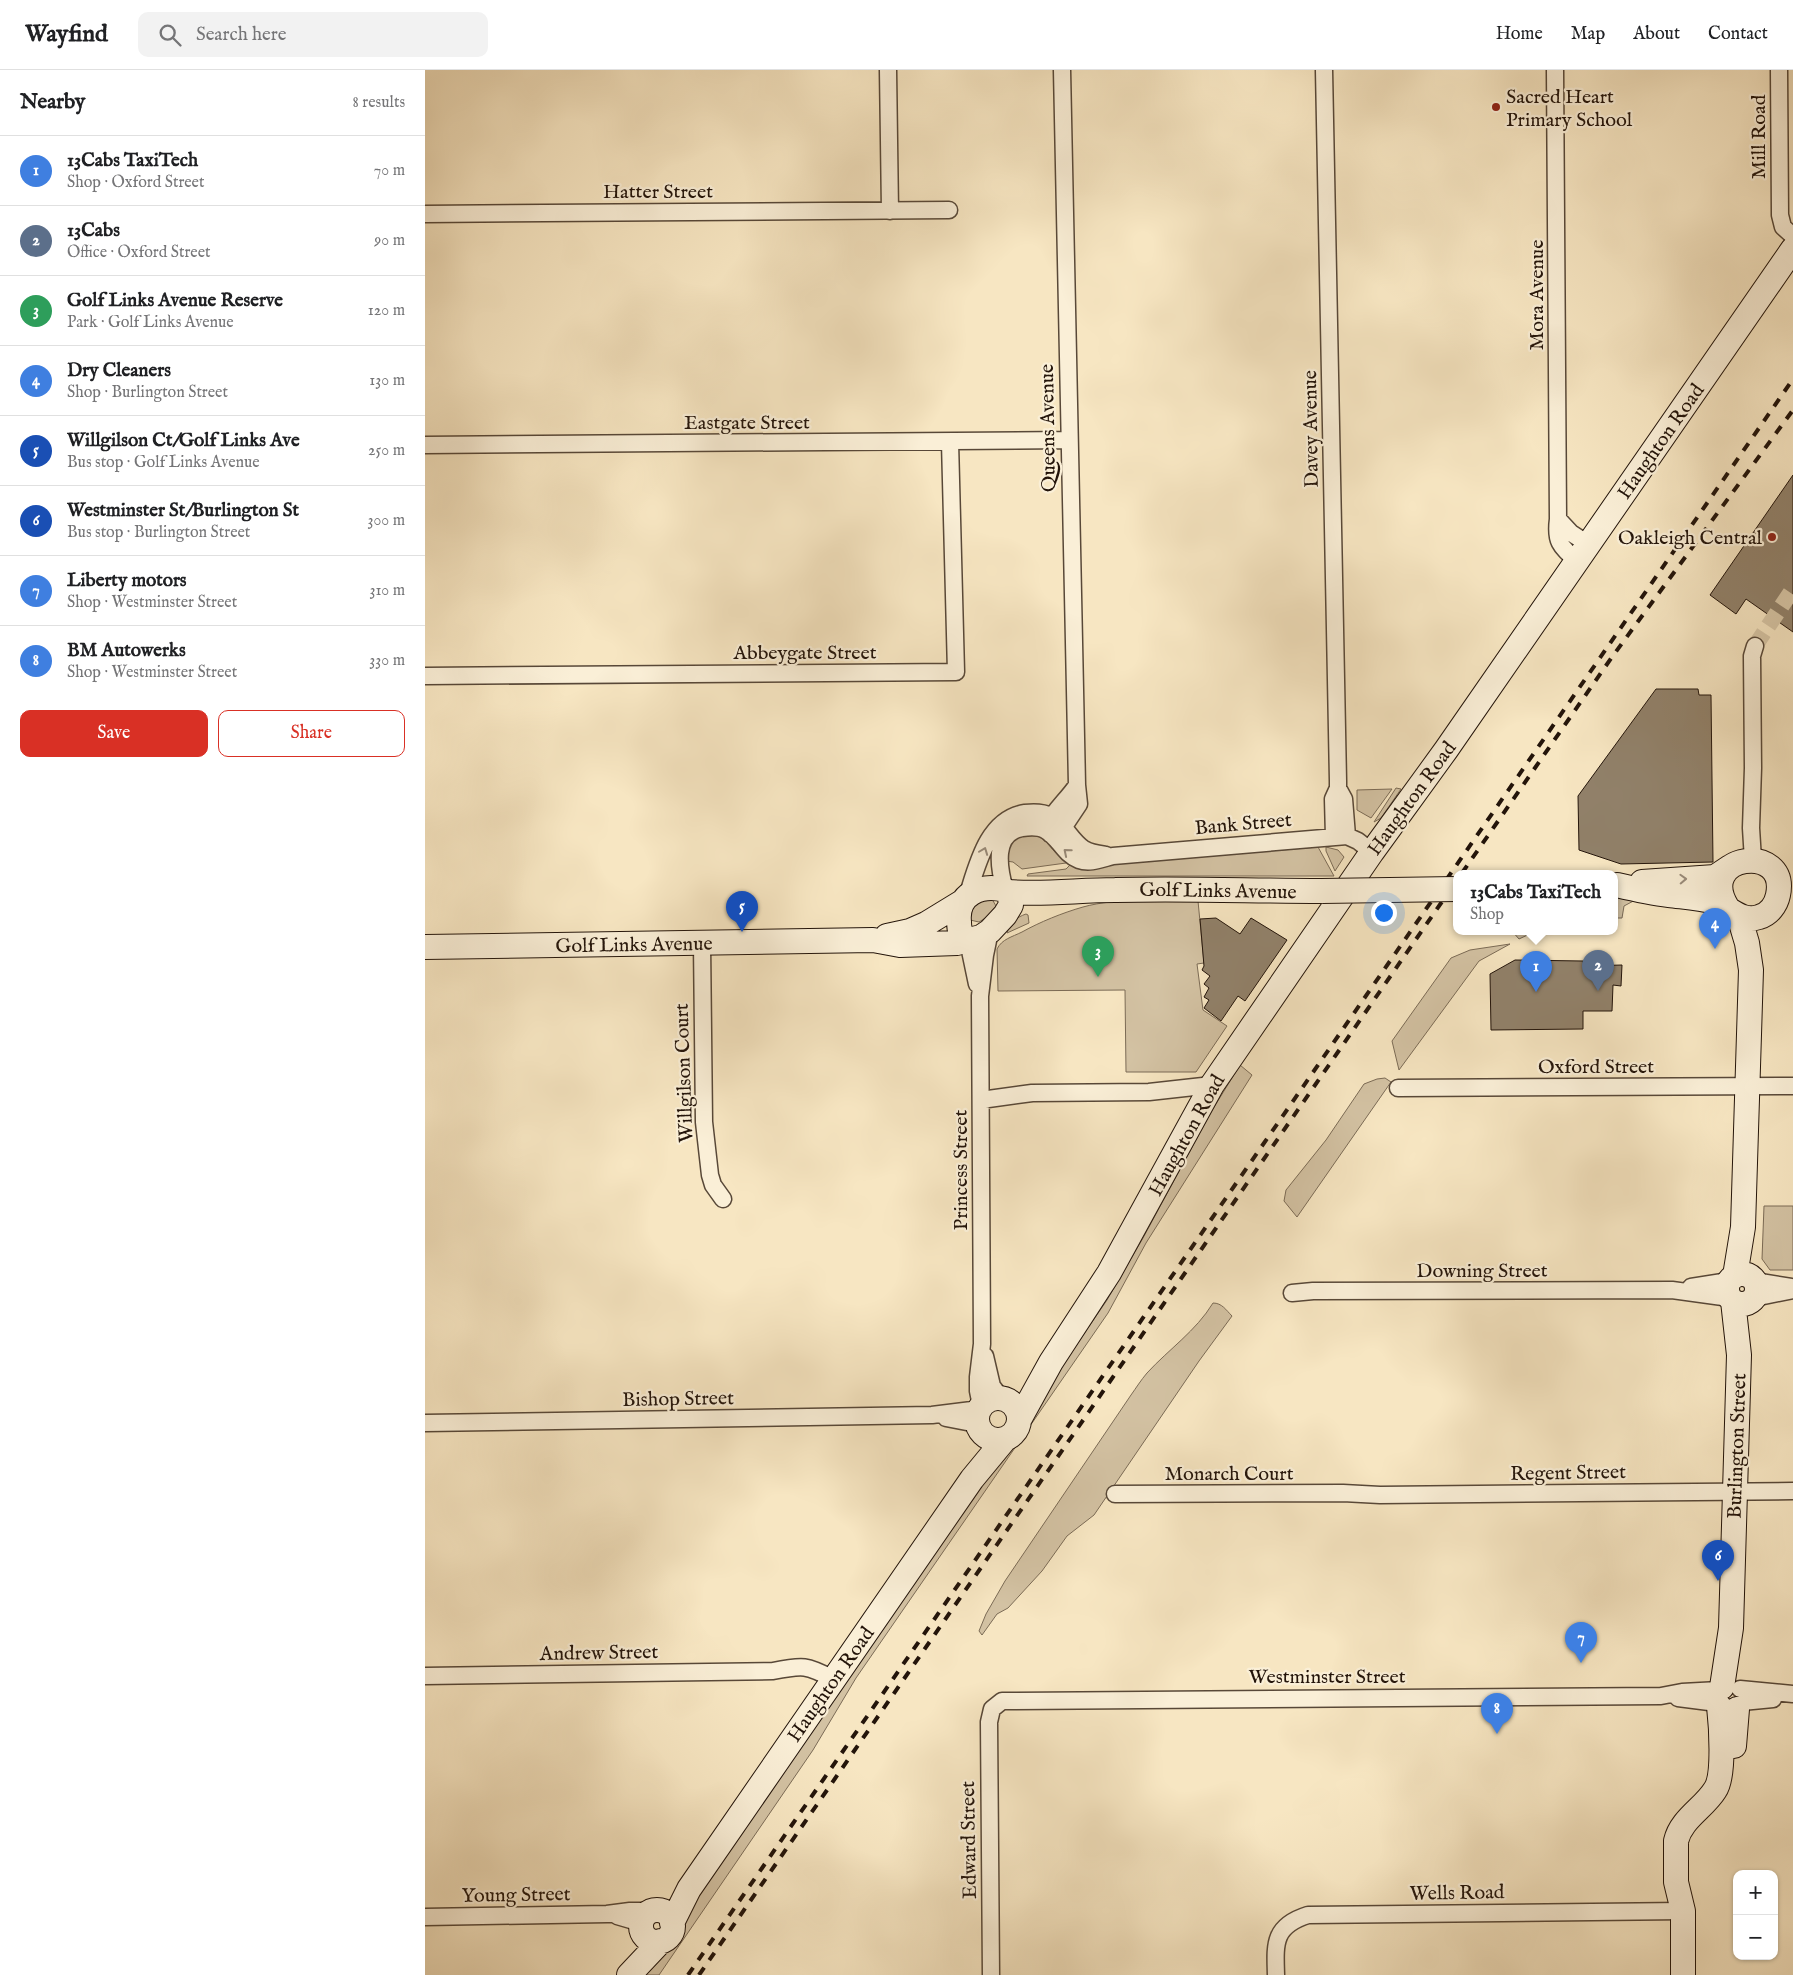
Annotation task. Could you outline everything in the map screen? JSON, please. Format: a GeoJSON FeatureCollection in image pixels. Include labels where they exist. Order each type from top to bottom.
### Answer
{"type":"FeatureCollection","features":[{"type":"Feature","properties":{"kind":"street"},"geometry":{"type":"LineString","coordinates":[[888,70],[891,211]]}},
{"type":"Feature","properties":{"kind":"street","name":"Queens Avenue"},"geometry":{"type":"LineString","coordinates":[[1052,826],[1079,804],[1069,440],[1062,70]]}},
{"type":"Feature","properties":{"kind":"street","name":"Davey Avenue"},"geometry":{"type":"LineString","coordinates":[[1323,70],[1338,788],[1333,799],[1340,836]]}},
{"type":"Feature","properties":{"kind":"street","name":"Mora Avenue"},"geometry":{"type":"LineString","coordinates":[[1555,70],[1559,519],[1571,534],[1582,553]]}},
{"type":"Feature","properties":{"kind":"street","name":"Mill Road"},"geometry":{"type":"LineString","coordinates":[[1779,70],[1787,208],[1780,221],[1783,227],[1793,236]]}},
{"type":"Feature","properties":{"kind":"street","name":"Hatter Street"},"geometry":{"type":"LineString","coordinates":[[425,214],[949,210]]}},
{"type":"Feature","properties":{"kind":"street","name":"Haughton Road"},"geometry":{"type":"LineString","coordinates":[[656,1924],[689,1889],[972,1479],[1005,1439],[1015,1432],[1019,1420],[1051,1362],[1109,1273],[1206,1095],[1372,852],[1451,742],[1793,249]]}},
{"type":"Feature","properties":{"kind":"street","name":"Eastgate Street"},"geometry":{"type":"LineString","coordinates":[[425,446],[1069,440]]}},
{"type":"Feature","properties":{"kind":"street","name":"Abbeygate Street"},"geometry":{"type":"LineString","coordinates":[[425,676],[956,672],[950,442]]}},
{"type":"Feature","properties":{"kind":"street"},"geometry":{"type":"LineString","coordinates":[[1753,860],[1751,828],[1753,768],[1752,656],[1755,646]]}},
{"type":"Feature","properties":{"kind":"street"},"geometry":{"type":"LineString","coordinates":[[1041,813],[1052,826],[1018,829],[1002,843],[999,863],[1007,891],[1011,897],[1011,904],[998,923],[981,938],[967,940],[960,931],[959,911],[988,839],[996,828],[1006,820],[1020,814],[1041,813]]}},
{"type":"Feature","properties":{"kind":"street","name":"Bank Street"},"geometry":{"type":"LineString","coordinates":[[1052,826],[1083,849],[1113,856],[1340,836]]}},
{"type":"Feature","properties":{"kind":"street"},"geometry":{"type":"LineString","coordinates":[[1340,836],[1358,841],[1372,852]]}},
{"type":"Feature","properties":{"kind":"street"},"geometry":{"type":"LineString","coordinates":[[1618,885],[1659,880],[1705,878],[1715,876],[1737,863],[1753,860],[1768,866],[1786,887],[1768,912],[1759,917],[1749,918],[1713,902],[1618,885]]}},
{"type":"Feature","properties":{"kind":"street"},"geometry":{"type":"LineString","coordinates":[[1730,867],[1721,882],[1723,900],[1733,912]]}},
{"type":"Feature","properties":{"kind":"street"},"geometry":{"type":"LineString","coordinates":[[964,900],[982,888],[995,887],[1007,891]]}},
{"type":"Feature","properties":{"kind":"street","name":"Golf Links Avenue"},"geometry":{"type":"LineString","coordinates":[[1007,891],[1032,894],[1115,890],[1322,891],[1453,889]]}},
{"type":"Feature","properties":{"kind":"street","name":"Golf Links Avenue"},"geometry":{"type":"LineString","coordinates":[[998,923],[1018,911],[1115,890]]}},
{"type":"Feature","properties":{"kind":"street","name":"Golf Links Avenue"},"geometry":{"type":"LineString","coordinates":[[873,940],[911,931],[936,919],[964,900]]}},
{"type":"Feature","properties":{"kind":"street","name":"Burlington Street"},"geometry":{"type":"LineString","coordinates":[[1683,1975],[1683,1911],[1687,1897],[1688,1850],[1691,1837],[1722,1803],[1731,1789],[1729,1696],[1751,970],[1748,947],[1733,912]]}},
{"type":"Feature","properties":{"kind":"street","name":"Burlington Street"},"geometry":{"type":"LineString","coordinates":[[1751,970],[1761,946],[1768,912]]}},
{"type":"Feature","properties":{"kind":"street","name":"Princess Street"},"geometry":{"type":"LineString","coordinates":[[988,1412],[978,1391],[983,1344],[980,996],[985,955],[998,923]]}},
{"type":"Feature","properties":{"kind":"street","name":"Golf Links Avenue"},"geometry":{"type":"LineString","coordinates":[[425,947],[873,940],[900,945],[957,943],[967,940]]}},
{"type":"Feature","properties":{"kind":"street","name":"Princess Street"},"geometry":{"type":"LineString","coordinates":[[967,940],[980,996]]}},
{"type":"Feature","properties":{"kind":"street","name":"Willgilson Court"},"geometry":{"type":"LineString","coordinates":[[701,943],[704,1122],[710,1175],[713,1185],[723,1199]]}},
{"type":"Feature","properties":{"kind":"street","name":"Oxford Street"},"geometry":{"type":"LineString","coordinates":[[1398,1088],[1793,1086]]}},
{"type":"Feature","properties":{"kind":"street"},"geometry":{"type":"LineString","coordinates":[[1149,1092],[1182,1098],[1206,1095]]}},
{"type":"Feature","properties":{"kind":"street"},"geometry":{"type":"LineString","coordinates":[[981,1093],[1149,1092],[1206,1095]]}},
{"type":"Feature","properties":{"kind":"street","name":"Downing Street"},"geometry":{"type":"LineString","coordinates":[[1292,1293],[1313,1291],[1793,1289]]}},
{"type":"Feature","properties":{"kind":"street","name":"Haughton Road"},"geometry":{"type":"LineString","coordinates":[[972,1479],[988,1412],[1051,1362]]}},
{"type":"Feature","properties":{"kind":"street"},"geometry":{"type":"LineString","coordinates":[[1005,1439],[993,1440],[988,1412],[1016,1408],[1019,1420]]}},
{"type":"Feature","properties":{"kind":"street","name":"Bishop Street"},"geometry":{"type":"LineString","coordinates":[[425,1423],[932,1415],[988,1412]]}},
{"type":"Feature","properties":{"kind":"street","name":"Regent Street"},"geometry":{"type":"LineString","coordinates":[[1343,1493],[1390,1495],[1793,1491]]}},
{"type":"Feature","properties":{"kind":"street","name":"Monarch Court"},"geometry":{"type":"LineString","coordinates":[[1115,1494],[1343,1493]]}},
{"type":"Feature","properties":{"kind":"street","name":"Andrew Street"},"geometry":{"type":"LineString","coordinates":[[425,1676],[773,1670],[794,1666],[809,1667],[830,1684]]}},
{"type":"Feature","properties":{"kind":"street","name":"Westminster Street"},"geometry":{"type":"LineString","coordinates":[[995,1706],[1002,1701],[1008,1700],[1661,1696],[1682,1692],[1729,1696],[1793,1695]]}},
{"type":"Feature","properties":{"kind":"street","name":"Edward Street"},"geometry":{"type":"LineString","coordinates":[[991,1975],[989,1733],[990,1715],[995,1706]]}},
{"type":"Feature","properties":{"kind":"street","name":"Wells Road"},"geometry":{"type":"LineString","coordinates":[[1276,1975],[1275,1947],[1277,1937],[1290,1924],[1308,1915],[1683,1911]]}},
{"type":"Feature","properties":{"kind":"street","name":"Young Street"},"geometry":{"type":"LineString","coordinates":[[425,1917],[607,1914],[656,1924]]}},
{"type":"Feature","properties":{"kind":"street"},"geometry":{"type":"LineString","coordinates":[[630,1973],[656,1924]]}},
{"type":"Feature","properties":{"kind":"shaded area"},"geometry":{"type":"Polygon","coordinates":[[[1396,788],[1401,789],[1381,818],[1374,822],[1396,788]]]}},
{"type":"Feature","properties":{"kind":"shaded area"},"geometry":{"type":"Polygon","coordinates":[[[1392,789],[1371,818],[1357,810],[1357,790],[1392,789]]]}},
{"type":"Feature","properties":{"kind":"shaded area"},"geometry":{"type":"Polygon","coordinates":[[[1025,834],[1043,839],[1066,863],[1022,869],[1013,862],[1006,861],[1005,856],[1013,840],[1025,834]]]}},
{"type":"Feature","properties":{"kind":"shaded area"},"geometry":{"type":"Polygon","coordinates":[[[1318,847],[1334,876],[1027,876],[1028,874],[1066,869],[1071,864],[1102,865],[1318,847]]]}},
{"type":"Feature","properties":{"kind":"shaded area"},"geometry":{"type":"Polygon","coordinates":[[[1326,847],[1338,850],[1344,857],[1335,871],[1326,851],[1326,847]]]}},
{"type":"Feature","properties":{"kind":"shaded area"},"geometry":{"type":"Polygon","coordinates":[[[1618,895],[1639,898],[1624,906],[1622,918],[1618,918],[1618,895]]]}},
{"type":"Feature","properties":{"kind":"shaded area"},"geometry":{"type":"Polygon","coordinates":[[[992,899],[996,906],[987,917],[979,922],[970,920],[971,908],[980,901],[992,899]]]}},
{"type":"Feature","properties":{"kind":"shaded area"},"geometry":{"type":"Polygon","coordinates":[[[1198,901],[1204,963],[1197,964],[1203,1010],[1227,1026],[1196,1072],[1126,1072],[1125,990],[998,991],[997,949],[1008,939],[1044,921],[1083,907],[1111,902],[1198,901]]]}},
{"type":"Feature","properties":{"kind":"shaded area"},"geometry":{"type":"Polygon","coordinates":[[[1026,914],[1028,915],[1029,923],[1007,933],[1014,921],[1026,914]]]}},
{"type":"Feature","properties":{"kind":"shaded area"},"geometry":{"type":"Polygon","coordinates":[[[1516,935],[1528,935],[1519,939],[1516,935]]]}},
{"type":"Feature","properties":{"kind":"shaded area"},"geometry":{"type":"Polygon","coordinates":[[[1510,944],[1479,961],[1399,1070],[1392,1041],[1451,958],[1470,950],[1510,944]]]}},
{"type":"Feature","properties":{"kind":"shaded area"},"geometry":{"type":"Polygon","coordinates":[[[1240,1065],[1252,1075],[1146,1243],[1108,1313],[856,1678],[813,1750],[659,1975],[639,1975],[685,1928],[687,1912],[1009,1444],[1018,1437],[1027,1412],[1048,1387],[1107,1300],[1211,1112],[1240,1065]]]}},
{"type":"Feature","properties":{"kind":"shaded area"},"geometry":{"type":"Polygon","coordinates":[[[1385,1078],[1391,1082],[1297,1217],[1284,1201],[1286,1190],[1326,1140],[1364,1084],[1385,1078]]]}},
{"type":"Feature","properties":{"kind":"shaded area"},"geometry":{"type":"Polygon","coordinates":[[[1764,1206],[1793,1206],[1793,1270],[1770,1270],[1762,1259],[1764,1206]]]}},
{"type":"Feature","properties":{"kind":"shaded area"},"geometry":{"type":"Polygon","coordinates":[[[1213,1303],[1226,1309],[1232,1316],[1094,1515],[1067,1536],[1042,1571],[1008,1608],[997,1614],[982,1635],[979,1631],[986,1614],[1005,1581],[1139,1384],[1155,1364],[1199,1322],[1213,1303]]]}},
{"type":"Feature","properties":{"kind":"building","name":"Oakleigh Central"},"geometry":{"type":"Polygon","coordinates":[[[1793,475],[1793,632],[1746,599],[1736,614],[1710,595],[1793,475]]]}},
{"type":"Feature","properties":{"kind":"building"},"geometry":{"type":"Polygon","coordinates":[[[1656,689],[1698,689],[1699,695],[1711,695],[1713,862],[1621,864],[1579,850],[1578,796],[1656,689]]]}},
{"type":"Feature","properties":{"kind":"building"},"geometry":{"type":"Polygon","coordinates":[[[1216,918],[1240,934],[1251,918],[1287,940],[1245,1001],[1238,996],[1221,1021],[1204,1008],[1209,1000],[1204,997],[1209,988],[1204,984],[1210,976],[1202,970],[1204,966],[1200,919],[1216,918]]]}},
{"type":"Feature","properties":{"kind":"building"},"geometry":{"type":"Polygon","coordinates":[[[1515,960],[1583,961],[1584,966],[1622,965],[1621,986],[1613,985],[1612,1011],[1583,1011],[1583,1029],[1491,1030],[1490,974],[1515,960]]]}},
{"type":"Feature","properties":{"kind":"tunnel"},"geometry":{"type":"LineString","coordinates":[[1755,646],[1793,589]]}},
{"type":"Feature","properties":{"kind":"railway"},"geometry":{"type":"LineString","coordinates":[[1453,870],[1793,379]]}},
{"type":"Feature","properties":{"kind":"railway"},"geometry":{"type":"LineString","coordinates":[[1464,870],[1612,657],[1793,410]]}},
{"type":"Feature","properties":{"kind":"railway"},"geometry":{"type":"LineString","coordinates":[[688,1975],[1453,870]]}},
{"type":"Feature","properties":{"kind":"railway"},"geometry":{"type":"LineString","coordinates":[[699,1975],[1453,886]]}},
{"type":"Feature","properties":{"kind":"place","name":"Sacred Heart Primary School"},"geometry":{"type":"Point","coordinates":[1496,107]}},
{"type":"Feature","properties":{"kind":"place","name":"Oakleigh Central"},"geometry":{"type":"Point","coordinates":[1772,537]}},
{"type":"Feature","properties":{"kind":"place","name":"Willgilson Ct/Golf Links Ave"},"geometry":{"type":"Point","coordinates":[742,932]}},
{"type":"Feature","properties":{"kind":"place","name":"Dry Cleaners"},"geometry":{"type":"Point","coordinates":[1715,949]}},
{"type":"Feature","properties":{"kind":"place","name":"Golf Links Avenue Reserve"},"geometry":{"type":"Point","coordinates":[1098,977]}},
{"type":"Feature","properties":{"kind":"place","name":"13Cabs"},"geometry":{"type":"Point","coordinates":[1598,991]}},
{"type":"Feature","properties":{"kind":"place","name":"13Cabs TaxiTech"},"geometry":{"type":"Point","coordinates":[1536,992]}},
{"type":"Feature","properties":{"kind":"place","name":"Westminster St/Burlington St"},"geometry":{"type":"Point","coordinates":[1718,1581]}},
{"type":"Feature","properties":{"kind":"place","name":"Liberty motors"},"geometry":{"type":"Point","coordinates":[1581,1663]}},
{"type":"Feature","properties":{"kind":"place","name":"BM Autowerks"},"geometry":{"type":"Point","coordinates":[1497,1734]}}]}
